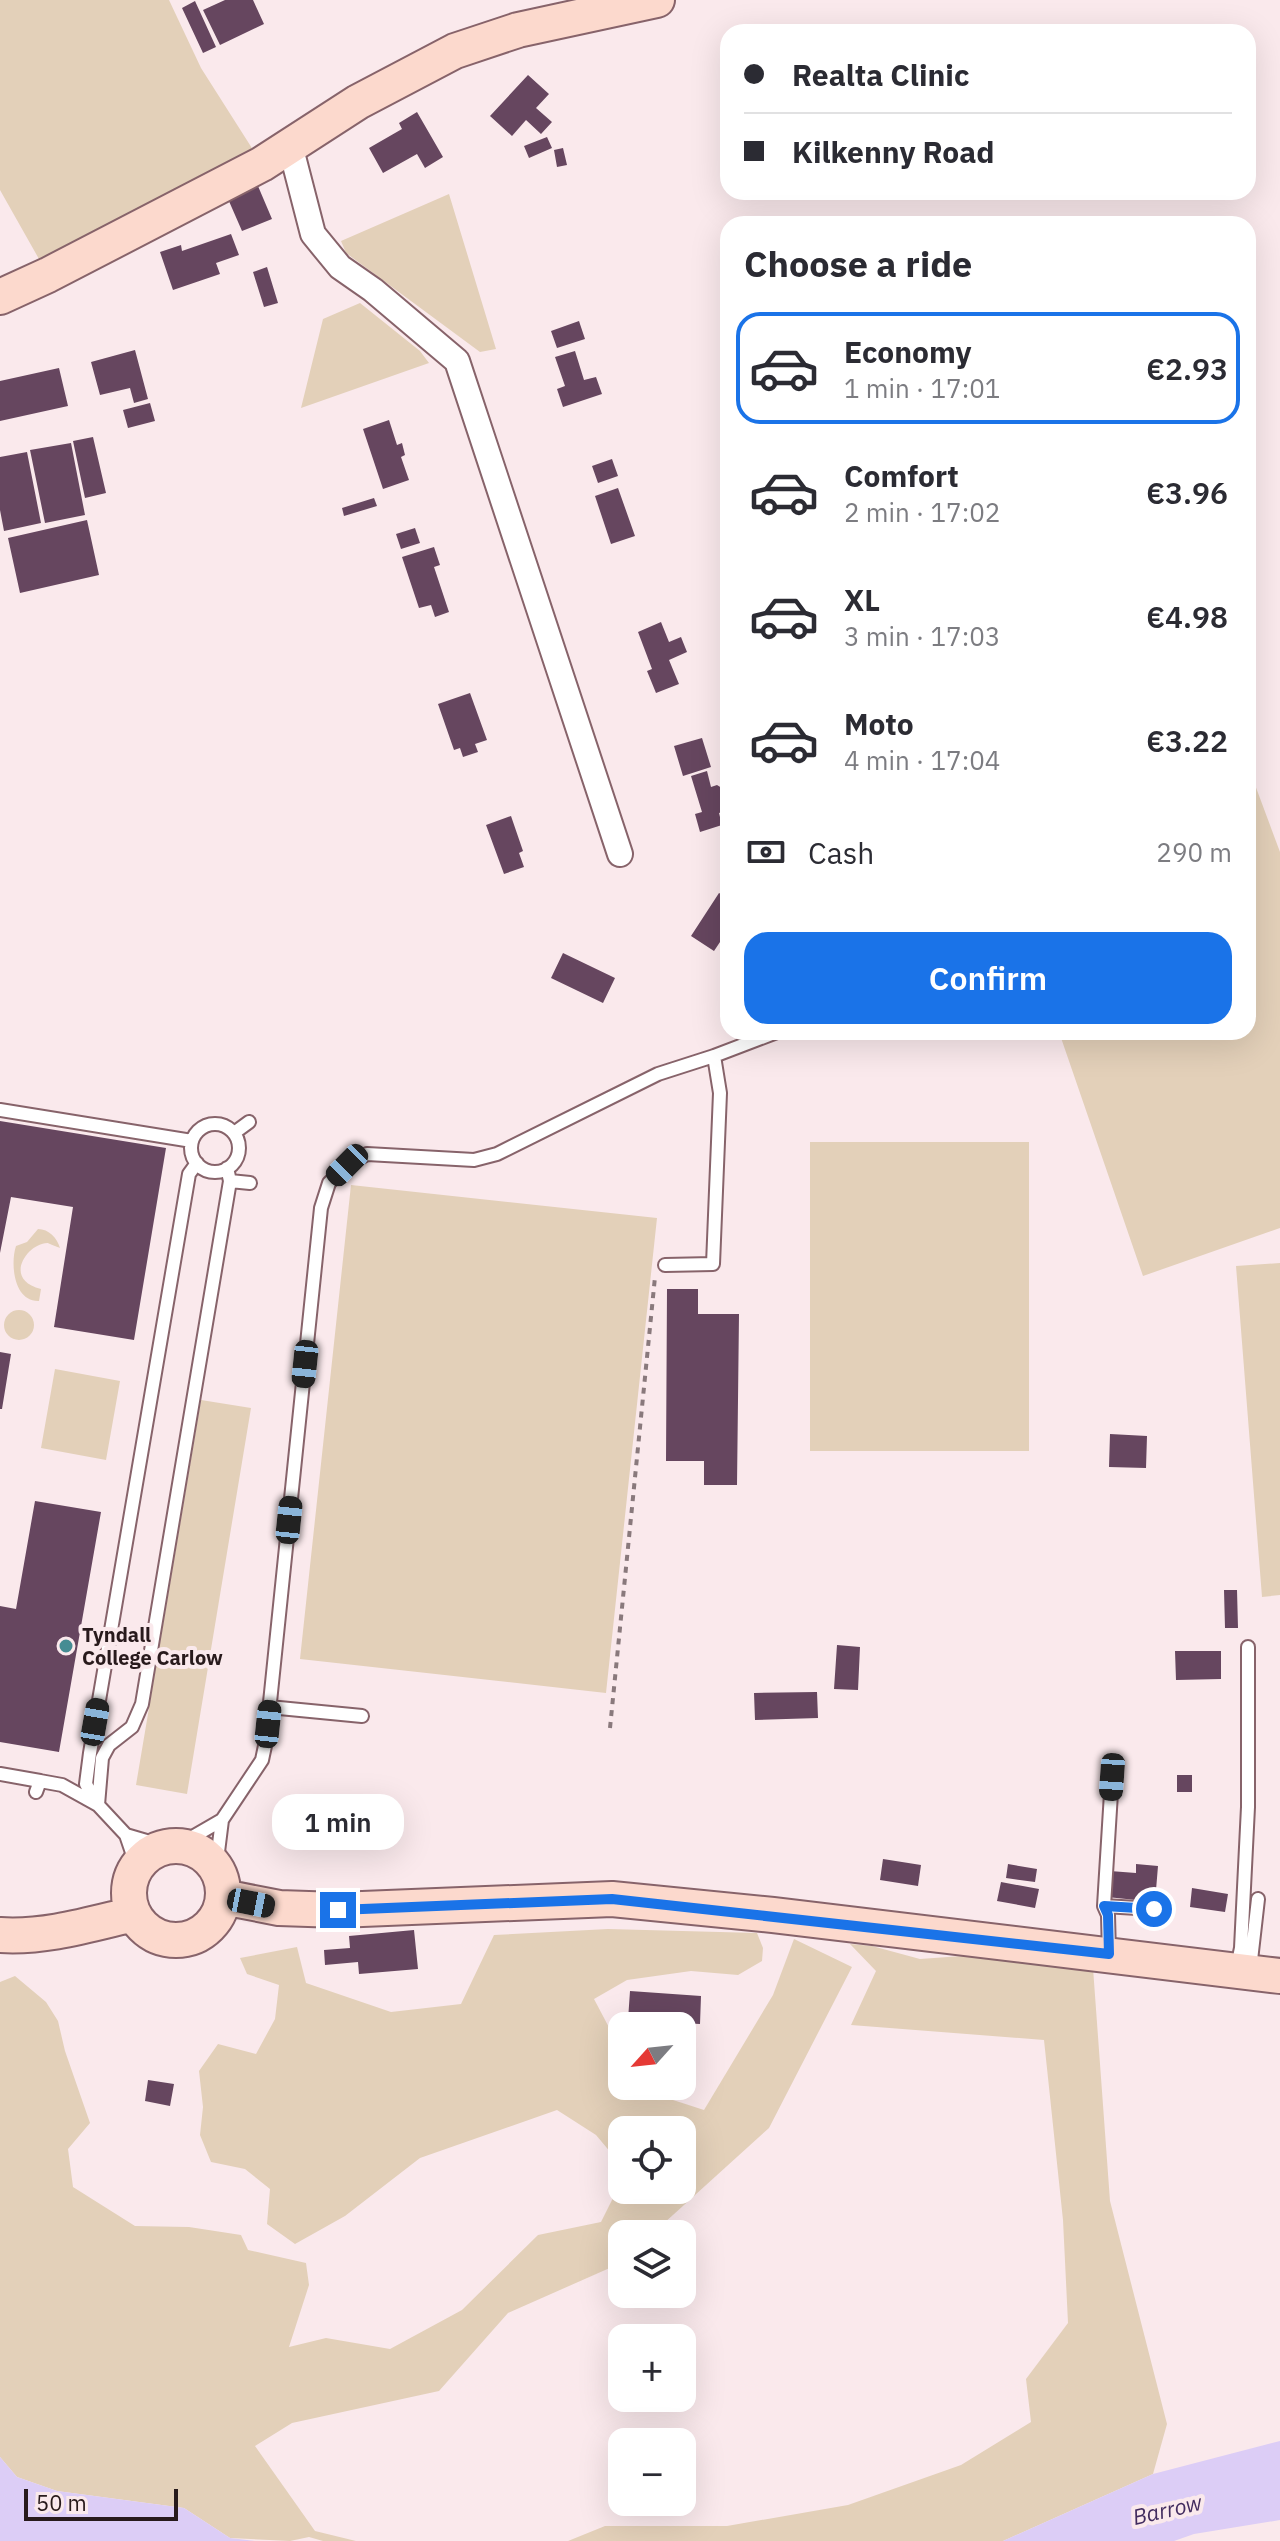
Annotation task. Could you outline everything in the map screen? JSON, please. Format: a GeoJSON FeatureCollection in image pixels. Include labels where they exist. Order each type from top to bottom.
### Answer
{"type":"FeatureCollection","features":[{"type":"Feature","properties":{"kind":"main road"},"geometry":{"type":"LineString","coordinates":[[0,297],[222,185],[358,102],[455,51],[518,30],[657,0]]}},
{"type":"Feature","properties":{"kind":"main road"},"geometry":{"type":"LineString","coordinates":[[220,1883],[214,1923],[199,1935],[181,1940],[153,1934],[134,1914],[129,1896],[137,1867],[150,1854],[172,1847],[198,1852],[220,1883],[279,1908],[338,1910],[612,1899],[1255,1973]]}},
{"type":"Feature","properties":{"kind":"main road"},"geometry":{"type":"LineString","coordinates":[[0,1935],[69,1930],[134,1914]]}},
{"type":"Feature","properties":{"kind":"street"},"geometry":{"type":"LineString","coordinates":[[290,145],[313,234],[340,267],[373,290],[457,361],[620,854]]}},
{"type":"Feature","properties":{"kind":"lane"},"geometry":{"type":"LineString","coordinates":[[126,1835],[172,1847],[222,1820],[262,1760],[321,1208],[329,1183],[347,1165],[367,1154],[485,1158],[658,1074],[756,1040]]}},
{"type":"Feature","properties":{"kind":"lane"},"geometry":{"type":"LineString","coordinates":[[665,1265],[713,1264],[720,1093],[714,1056]]}},
{"type":"Feature","properties":{"kind":"lane"},"geometry":{"type":"LineString","coordinates":[[0,1110],[192,1141]]}},
{"type":"Feature","properties":{"kind":"lane"},"geometry":{"type":"LineString","coordinates":[[98,1805],[102,1758],[109,1745],[132,1727],[142,1704],[228,1175],[237,1156],[238,1140],[234,1133],[212,1117],[192,1141],[191,1149],[197,1163],[211,1171],[228,1175],[250,1183]]}},
{"type":"Feature","properties":{"kind":"lane"},"geometry":{"type":"LineString","coordinates":[[234,1133],[249,1122]]}},
{"type":"Feature","properties":{"kind":"lane"},"geometry":{"type":"LineString","coordinates":[[137,1867],[126,1835],[98,1805],[86,1784],[189,1174],[197,1163]]}},
{"type":"Feature","properties":{"kind":"lane"},"geometry":{"type":"LineString","coordinates":[[1248,1647],[1248,1807],[1241,1948],[1255,1973]]}},
{"type":"Feature","properties":{"kind":"lane"},"geometry":{"type":"LineString","coordinates":[[269,1707],[362,1716]]}},
{"type":"Feature","properties":{"kind":"lane"},"geometry":{"type":"LineString","coordinates":[[0,1774],[38,1787],[62,1785],[98,1805]]}},
{"type":"Feature","properties":{"kind":"lane"},"geometry":{"type":"LineString","coordinates":[[1109,1954],[1108,1915],[1104,1906],[1112,1777]]}},
{"type":"Feature","properties":{"kind":"lane"},"geometry":{"type":"LineString","coordinates":[[220,1883],[222,1820]]}},
{"type":"Feature","properties":{"kind":"lane"},"geometry":{"type":"LineString","coordinates":[[1255,1973],[1258,1899]]}},
{"type":"Feature","properties":{"kind":"lane"},"geometry":{"type":"LineString","coordinates":[[1104,1906],[1154,1909]]}},
{"type":"Feature","properties":{"kind":"path"},"geometry":{"type":"LineString","coordinates":[[610,1728],[655,1277],[665,1265]]}},
{"type":"Feature","properties":{"kind":"shaded area"},"geometry":{"type":"Polygon","coordinates":[[[0,0],[169,0],[201,68],[262,164],[48,275],[0,190],[0,0]]]}},
{"type":"Feature","properties":{"kind":"shaded area"},"geometry":{"type":"Polygon","coordinates":[[[449,194],[496,349],[480,352],[346,253],[341,241],[449,194]]]}},
{"type":"Feature","properties":{"kind":"shaded area"},"geometry":{"type":"Polygon","coordinates":[[[360,303],[420,351],[429,363],[301,408],[323,319],[360,303]]]}},
{"type":"Feature","properties":{"kind":"shaded area"},"geometry":{"type":"Polygon","coordinates":[[[1256,788],[1280,852],[1280,1228],[1143,1276],[1062,1040],[1256,1040],[1256,788]]]}},
{"type":"Feature","properties":{"kind":"shaded area"},"geometry":{"type":"Polygon","coordinates":[[[810,1142],[1029,1142],[1029,1451],[810,1451],[810,1142]]]}},
{"type":"Feature","properties":{"kind":"shaded area"},"geometry":{"type":"Polygon","coordinates":[[[351,1185],[657,1218],[606,1693],[300,1659],[351,1185]]]}},
{"type":"Feature","properties":{"kind":"shaded area"},"geometry":{"type":"Polygon","coordinates":[[[38,1229],[52,1235],[60,1248],[48,1243],[41,1244],[33,1248],[22,1262],[23,1277],[29,1284],[41,1289],[39,1301],[24,1295],[14,1272],[16,1246],[27,1242],[38,1229]]]}},
{"type":"Feature","properties":{"kind":"shaded area"},"geometry":{"type":"Polygon","coordinates":[[[1280,1263],[1280,1595],[1262,1597],[1236,1266],[1280,1263]]]}},
{"type":"Feature","properties":{"kind":"shaded area"},"geometry":{"type":"Polygon","coordinates":[[[19,1310],[30,1314],[34,1325],[30,1336],[19,1340],[8,1336],[4,1325],[8,1314],[19,1310]]]}},
{"type":"Feature","properties":{"kind":"shaded area"},"geometry":{"type":"Polygon","coordinates":[[[55,1369],[120,1381],[106,1460],[41,1448],[55,1369]]]}},
{"type":"Feature","properties":{"kind":"shaded area"},"geometry":{"type":"Polygon","coordinates":[[[201,1400],[251,1408],[187,1794],[136,1785],[201,1400]]]}},
{"type":"Feature","properties":{"kind":"shaded area"},"geometry":{"type":"Polygon","coordinates":[[[608,1929],[757,1933],[763,1948],[762,1961],[738,1975],[691,1971],[627,1980],[594,1999],[608,2026],[608,2100],[673,2100],[704,2110],[773,1995],[794,1939],[852,1967],[769,2128],[696,2194],[696,2116],[608,2116],[608,2149],[596,2135],[557,2110],[420,2158],[345,2216],[295,2244],[267,2224],[270,2189],[245,2169],[211,2162],[200,2135],[203,2107],[199,2071],[218,2044],[256,2054],[275,2019],[279,1985],[247,1974],[240,1958],[297,1947],[306,1983],[391,2012],[461,2004],[494,1935],[608,1929]]]}},
{"type":"Feature","properties":{"kind":"shaded area"},"geometry":{"type":"Polygon","coordinates":[[[850,1944],[872,1946],[920,1959],[990,1954],[1093,1968],[1110,2201],[1167,2424],[1153,2474],[1003,2541],[568,2541],[605,2526],[727,2526],[848,2505],[961,2465],[1031,2422],[1026,2379],[1068,2323],[1063,2220],[1044,2040],[851,2025],[876,1971],[850,1944]]]}},
{"type":"Feature","properties":{"kind":"shaded area"},"geometry":{"type":"Polygon","coordinates":[[[15,1976],[46,2002],[58,2021],[90,2123],[68,2149],[73,2187],[135,2226],[189,2227],[241,2235],[248,2250],[306,2263],[309,2285],[289,2347],[326,2338],[390,2349],[462,2310],[538,2235],[601,2222],[610,2204],[685,2204],[667,2220],[608,2220],[608,2269],[508,2313],[439,2391],[292,2423],[255,2446],[315,2531],[356,2541],[323,2541],[309,2537],[290,2541],[230,2538],[184,2508],[57,2491],[17,2477],[0,2457],[0,1982],[15,1976]]]}},
{"type":"Feature","properties":{"kind":"water","name":"Barrow"},"geometry":{"type":"Polygon","coordinates":[[[1280,2441],[1280,2520],[1194,2534],[1174,2541],[1003,2541],[1153,2474],[1280,2441]]]}},
{"type":"Feature","properties":{"kind":"water"},"geometry":{"type":"Polygon","coordinates":[[[0,2457],[17,2477],[57,2491],[184,2508],[230,2538],[255,2541],[0,2541],[0,2457]]]}},
{"type":"Feature","properties":{"kind":"building"},"geometry":{"type":"Polygon","coordinates":[[[225,0],[253,0],[264,24],[220,45],[203,10],[225,0]]]}},
{"type":"Feature","properties":{"kind":"building"},"geometry":{"type":"Polygon","coordinates":[[[195,1],[216,47],[203,53],[182,8],[195,1]]]}},
{"type":"Feature","properties":{"kind":"building"},"geometry":{"type":"Polygon","coordinates":[[[528,75],[549,94],[536,108],[552,122],[541,134],[526,120],[512,136],[490,116],[528,75]]]}},
{"type":"Feature","properties":{"kind":"building"},"geometry":{"type":"Polygon","coordinates":[[[417,112],[443,157],[425,168],[417,154],[383,173],[369,148],[402,129],[399,123],[417,112]]]}},
{"type":"Feature","properties":{"kind":"building"},"geometry":{"type":"Polygon","coordinates":[[[547,137],[552,148],[529,158],[524,146],[547,137]]]}},
{"type":"Feature","properties":{"kind":"building"},"geometry":{"type":"Polygon","coordinates":[[[563,148],[567,165],[557,167],[554,150],[563,148]]]}},
{"type":"Feature","properties":{"kind":"building"},"geometry":{"type":"Polygon","coordinates":[[[255,179],[272,219],[242,231],[225,192],[255,179]]]}},
{"type":"Feature","properties":{"kind":"building"},"geometry":{"type":"Polygon","coordinates":[[[231,234],[239,255],[216,263],[220,274],[173,290],[160,252],[181,245],[182,251],[231,234]]]}},
{"type":"Feature","properties":{"kind":"building"},"geometry":{"type":"Polygon","coordinates":[[[267,267],[278,303],[264,307],[253,272],[267,267]]]}},
{"type":"Feature","properties":{"kind":"building"},"geometry":{"type":"Polygon","coordinates":[[[579,321],[585,339],[557,348],[551,331],[579,321]]]}},
{"type":"Feature","properties":{"kind":"building"},"geometry":{"type":"Polygon","coordinates":[[[135,350],[148,399],[134,403],[130,388],[100,395],[91,362],[135,350]]]}},
{"type":"Feature","properties":{"kind":"building"},"geometry":{"type":"Polygon","coordinates":[[[575,351],[584,380],[596,377],[602,394],[563,407],[557,389],[565,386],[555,357],[575,351]]]}},
{"type":"Feature","properties":{"kind":"building"},"geometry":{"type":"Polygon","coordinates":[[[59,368],[68,406],[0,421],[0,381],[59,368]]]}},
{"type":"Feature","properties":{"kind":"building"},"geometry":{"type":"Polygon","coordinates":[[[150,403],[155,421],[128,428],[123,410],[150,403]]]}},
{"type":"Feature","properties":{"kind":"building"},"geometry":{"type":"Polygon","coordinates":[[[389,420],[397,445],[402,443],[405,455],[401,457],[409,480],[383,489],[363,429],[389,420]]]}},
{"type":"Feature","properties":{"kind":"building"},"geometry":{"type":"Polygon","coordinates":[[[93,437],[106,493],[85,498],[73,441],[93,437]]]}},
{"type":"Feature","properties":{"kind":"building"},"geometry":{"type":"Polygon","coordinates":[[[71,443],[85,515],[45,523],[30,450],[71,443]]]}},
{"type":"Feature","properties":{"kind":"building"},"geometry":{"type":"Polygon","coordinates":[[[27,452],[41,523],[4,531],[0,510],[0,457],[27,452]]]}},
{"type":"Feature","properties":{"kind":"building"},"geometry":{"type":"Polygon","coordinates":[[[612,459],[618,476],[598,483],[592,466],[612,459]]]}},
{"type":"Feature","properties":{"kind":"building"},"geometry":{"type":"Polygon","coordinates":[[[618,488],[635,536],[611,544],[595,496],[618,488]]]}},
{"type":"Feature","properties":{"kind":"building"},"geometry":{"type":"Polygon","coordinates":[[[374,498],[377,506],[344,516],[342,508],[374,498]]]}},
{"type":"Feature","properties":{"kind":"building"},"geometry":{"type":"Polygon","coordinates":[[[87,520],[99,575],[20,593],[8,538],[87,520]]]}},
{"type":"Feature","properties":{"kind":"building"},"geometry":{"type":"Polygon","coordinates":[[[415,528],[420,543],[401,549],[396,534],[415,528]]]}},
{"type":"Feature","properties":{"kind":"building"},"geometry":{"type":"Polygon","coordinates":[[[434,547],[440,565],[434,567],[449,612],[435,617],[431,605],[419,608],[402,557],[434,547]]]}},
{"type":"Feature","properties":{"kind":"building"},"geometry":{"type":"Polygon","coordinates":[[[661,622],[669,642],[681,637],[687,652],[669,660],[679,684],[656,693],[647,671],[652,669],[638,632],[661,622]]]}},
{"type":"Feature","properties":{"kind":"building"},"geometry":{"type":"Polygon","coordinates":[[[470,693],[487,740],[475,744],[478,752],[463,757],[460,748],[454,750],[438,704],[470,693]]]}},
{"type":"Feature","properties":{"kind":"building"},"geometry":{"type":"Polygon","coordinates":[[[702,738],[711,767],[683,776],[674,746],[702,738]]]}},
{"type":"Feature","properties":{"kind":"building"},"geometry":{"type":"Polygon","coordinates":[[[707,771],[711,787],[720,787],[720,826],[700,832],[695,814],[702,812],[691,776],[707,771]]]}},
{"type":"Feature","properties":{"kind":"building"},"geometry":{"type":"Polygon","coordinates":[[[511,816],[523,851],[519,853],[524,867],[504,874],[486,825],[511,816]]]}},
{"type":"Feature","properties":{"kind":"building"},"geometry":{"type":"Polygon","coordinates":[[[720,894],[720,942],[714,951],[691,936],[720,894]]]}},
{"type":"Feature","properties":{"kind":"building"},"geometry":{"type":"Polygon","coordinates":[[[563,953],[615,978],[603,1003],[551,978],[563,953]]]}},
{"type":"Feature","properties":{"kind":"building"},"geometry":{"type":"Polygon","coordinates":[[[0,1121],[166,1148],[134,1340],[54,1327],[73,1207],[11,1197],[0,1253],[0,1121]]]}},
{"type":"Feature","properties":{"kind":"building"},"geometry":{"type":"Polygon","coordinates":[[[667,1289],[698,1289],[698,1314],[739,1314],[737,1485],[704,1485],[704,1461],[666,1461],[667,1289]]]}},
{"type":"Feature","properties":{"kind":"building"},"geometry":{"type":"Polygon","coordinates":[[[0,1352],[11,1354],[2,1409],[0,1409],[0,1352]]]}},
{"type":"Feature","properties":{"kind":"building"},"geometry":{"type":"Polygon","coordinates":[[[1110,1434],[1147,1436],[1146,1468],[1109,1467],[1110,1434]]]}},
{"type":"Feature","properties":{"kind":"building","name":"Tyndall College Carlow"},"geometry":{"type":"Polygon","coordinates":[[[35,1501],[101,1512],[59,1752],[0,1742],[0,1606],[16,1609],[35,1501]]]}},
{"type":"Feature","properties":{"kind":"building"},"geometry":{"type":"Polygon","coordinates":[[[1224,1590],[1237,1590],[1238,1628],[1225,1628],[1224,1590]]]}},
{"type":"Feature","properties":{"kind":"building"},"geometry":{"type":"Polygon","coordinates":[[[837,1645],[860,1647],[858,1690],[834,1689],[837,1645]]]}},
{"type":"Feature","properties":{"kind":"building"},"geometry":{"type":"Polygon","coordinates":[[[1175,1651],[1221,1651],[1221,1679],[1176,1680],[1175,1651]]]}},
{"type":"Feature","properties":{"kind":"building"},"geometry":{"type":"Polygon","coordinates":[[[817,1692],[818,1718],[755,1720],[754,1693],[817,1692]]]}},
{"type":"Feature","properties":{"kind":"building"},"geometry":{"type":"Polygon","coordinates":[[[1177,1775],[1192,1775],[1192,1792],[1177,1792],[1177,1775]]]}},
{"type":"Feature","properties":{"kind":"building"},"geometry":{"type":"Polygon","coordinates":[[[883,1859],[921,1865],[918,1886],[880,1880],[883,1859]]]}},
{"type":"Feature","properties":{"kind":"building"},"geometry":{"type":"Polygon","coordinates":[[[1008,1864],[1037,1869],[1035,1882],[1006,1878],[1008,1864]]]}},
{"type":"Feature","properties":{"kind":"building"},"geometry":{"type":"Polygon","coordinates":[[[1136,1864],[1158,1866],[1155,1902],[1107,1897],[1110,1871],[1136,1873],[1136,1864]]]}},
{"type":"Feature","properties":{"kind":"building"},"geometry":{"type":"Polygon","coordinates":[[[1001,1882],[1039,1889],[1035,1908],[997,1901],[1001,1882]]]}},
{"type":"Feature","properties":{"kind":"building"},"geometry":{"type":"Polygon","coordinates":[[[1192,1888],[1228,1894],[1225,1912],[1190,1907],[1192,1888]]]}},
{"type":"Feature","properties":{"kind":"building"},"geometry":{"type":"Polygon","coordinates":[[[414,1930],[418,1969],[359,1974],[358,1962],[325,1965],[324,1950],[350,1948],[349,1936],[414,1930]]]}},
{"type":"Feature","properties":{"kind":"building"},"geometry":{"type":"Polygon","coordinates":[[[630,1991],[701,1996],[700,2024],[696,2024],[696,2012],[629,2012],[630,1991]]]}},
{"type":"Feature","properties":{"kind":"building"},"geometry":{"type":"Polygon","coordinates":[[[148,2080],[174,2084],[170,2106],[145,2101],[148,2080]]]}},
{"type":"Feature","properties":{"kind":"place","name":"Tyndall College Carlow"},"geometry":{"type":"Point","coordinates":[66,1646]}},
{"type":"Feature","properties":{"kind":"route"},"geometry":{"type":"LineString","coordinates":[[338,1910],[612,1899],[1109,1954],[1108,1915],[1104,1906],[1154,1909]]}}]}
